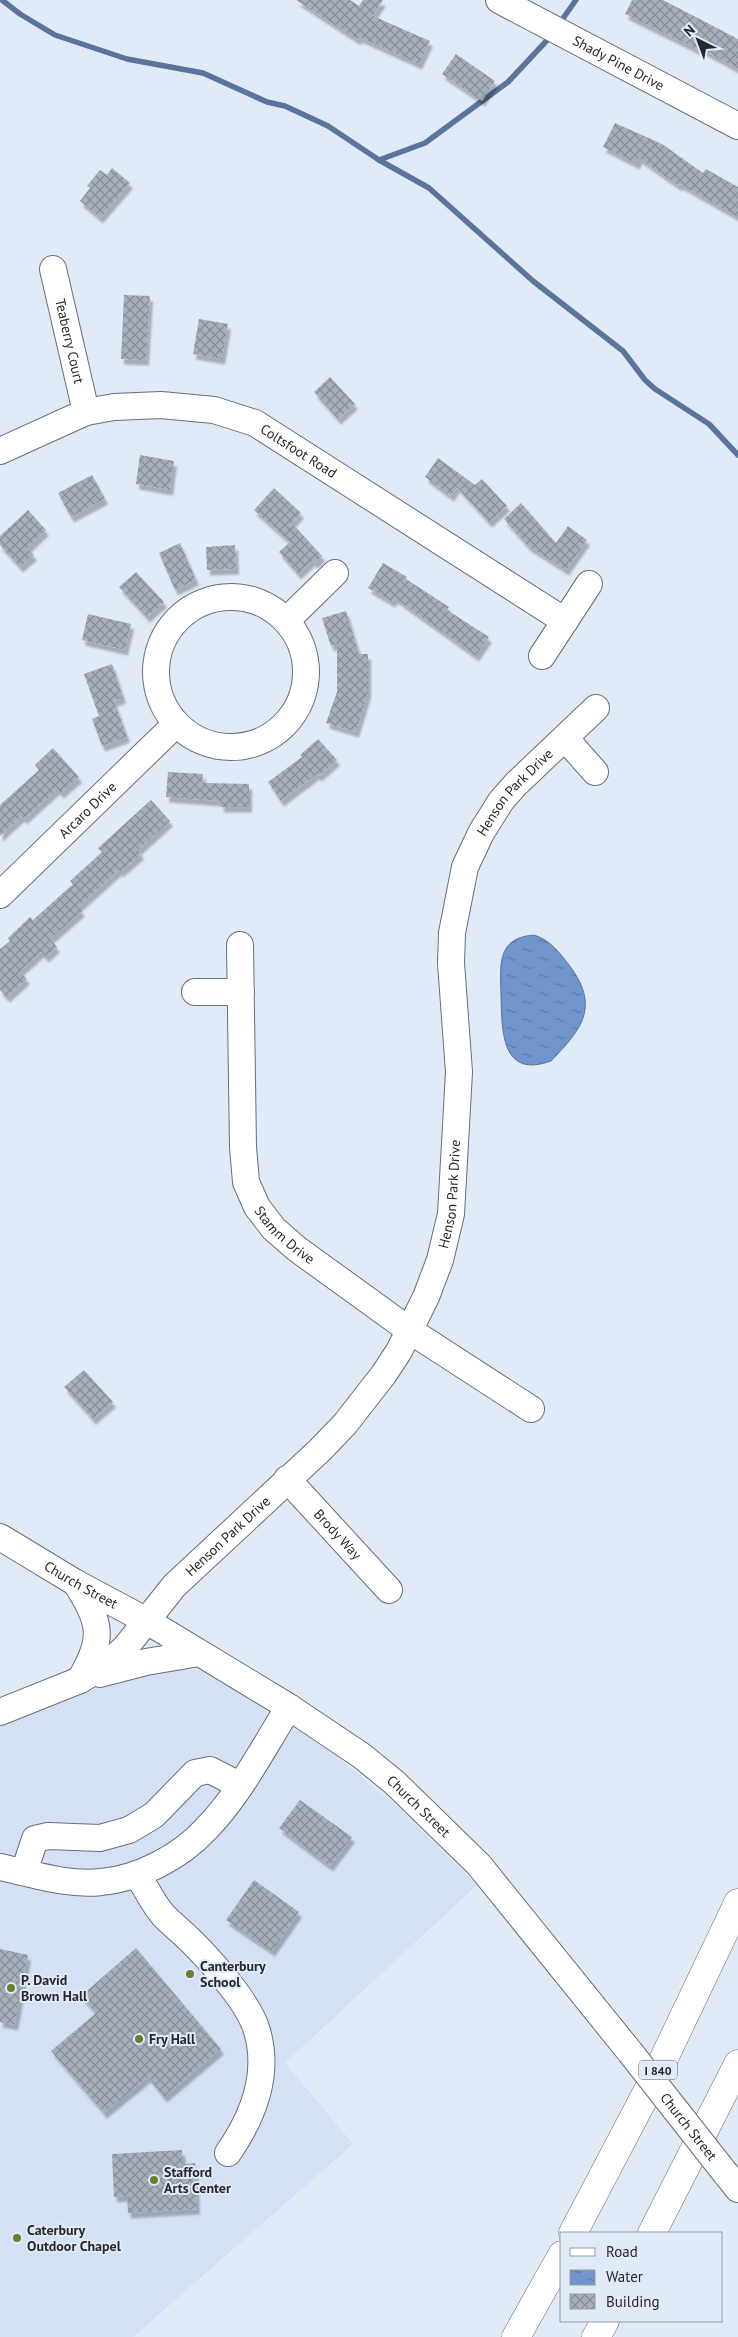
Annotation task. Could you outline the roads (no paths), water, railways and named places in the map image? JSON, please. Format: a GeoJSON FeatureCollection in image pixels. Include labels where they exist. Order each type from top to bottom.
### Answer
{"type":"FeatureCollection","features":[{"type":"Feature","properties":{"kind":"highway","name":"I 840"},"geometry":{"type":"LineString","coordinates":[[574,2232],[656,2075],[738,1903]]}},
{"type":"Feature","properties":{"kind":"highway"},"geometry":{"type":"LineString","coordinates":[[653,2232],[738,2064]]}},
{"type":"Feature","properties":{"kind":"highway"},"geometry":{"type":"LineString","coordinates":[[516,2337],[560,2259]]}},
{"type":"Feature","properties":{"kind":"street","name":"Shady Pine Drive"},"geometry":{"type":"LineString","coordinates":[[499,0],[738,126]]}},
{"type":"Feature","properties":{"kind":"street","name":"Teaberry Court"},"geometry":{"type":"LineString","coordinates":[[53,269],[86,412]]}},
{"type":"Feature","properties":{"kind":"street","name":"Coltsfoot Road"},"geometry":{"type":"LineString","coordinates":[[0,451],[86,412],[114,407],[161,405],[214,410],[255,423],[564,621]]}},
{"type":"Feature","properties":{"kind":"street"},"geometry":{"type":"LineString","coordinates":[[286,620],[335,573]]}},
{"type":"Feature","properties":{"kind":"street"},"geometry":{"type":"LineString","coordinates":[[542,656],[589,584]]}},
{"type":"Feature","properties":{"kind":"street"},"geometry":{"type":"LineString","coordinates":[[234,596],[262,603],[286,620],[302,645],[307,674],[300,703],[283,727],[258,742],[229,748],[200,741],[176,724],[160,699],[156,670],[162,641],[179,617],[204,602],[234,596]]}},
{"type":"Feature","properties":{"kind":"street","name":"Henson Park Drive"},"geometry":{"type":"LineString","coordinates":[[80,1680],[107,1664],[125,1648],[174,1586],[287,1478],[320,1450],[366,1400],[410,1330],[426,1297],[440,1260],[451,1214],[459,1072],[452,963],[452,933],[465,868],[481,833],[501,801],[596,708]]}},
{"type":"Feature","properties":{"kind":"street","name":"Arcaro Drive"},"geometry":{"type":"LineString","coordinates":[[0,895],[176,724]]}},
{"type":"Feature","properties":{"kind":"street"},"geometry":{"type":"LineString","coordinates":[[565,738],[595,772]]}},
{"type":"Feature","properties":{"kind":"street","name":"Stamm Drive"},"geometry":{"type":"LineString","coordinates":[[233,950],[240,992],[246,1182],[257,1207],[274,1229],[298,1249],[410,1330],[531,1409]]}},
{"type":"Feature","properties":{"kind":"street"},"geometry":{"type":"LineString","coordinates":[[195,992],[240,992]]}},
{"type":"Feature","properties":{"kind":"street","name":"Brody Way"},"geometry":{"type":"LineString","coordinates":[[287,1478],[389,1590]]}},
{"type":"Feature","properties":{"kind":"street","name":"Church Street"},"geometry":{"type":"LineString","coordinates":[[0,1537],[76,1583],[147,1621],[288,1707],[375,1767],[457,1842],[500,1890],[732,2181]]}},
{"type":"Feature","properties":{"kind":"street"},"geometry":{"type":"LineString","coordinates":[[76,1583],[96,1620],[98,1638],[94,1655],[80,1680]]}},
{"type":"Feature","properties":{"kind":"street"},"geometry":{"type":"LineString","coordinates":[[0,1712],[80,1680],[146,1662],[199,1653]]}},
{"type":"Feature","properties":{"kind":"street"},"geometry":{"type":"LineString","coordinates":[[239,1785],[210,1770],[194,1773],[154,1815],[129,1830],[100,1838],[48,1836],[35,1840],[12,1870],[96,1883],[138,1874],[174,1855],[205,1831],[239,1785],[288,1707]]}},
{"type":"Feature","properties":{"kind":"street"},"geometry":{"type":"LineString","coordinates":[[138,1874],[164,1916],[191,1940],[224,1978],[257,2029],[261,2050],[256,2104],[245,2128],[228,2153]]}},
{"type":"Feature","properties":{"kind":"water"},"geometry":{"type":"Polygon","coordinates":[[[534,935],[549,943],[569,965],[584,993],[585,1005],[584,1016],[572,1038],[551,1061],[535,1065],[522,1063],[513,1058],[508,1048],[502,1023],[501,978],[502,958],[507,947],[519,938],[534,935]]]}},
{"type":"Feature","properties":{"kind":"waterway"},"geometry":{"type":"LineString","coordinates":[[2,0],[20,14],[55,35],[127,59],[203,73],[267,102],[285,106],[328,126],[379,160],[429,188],[533,281],[623,351],[645,380],[655,389],[709,424],[738,455]]}},
{"type":"Feature","properties":{"kind":"waterway"},"geometry":{"type":"LineString","coordinates":[[559,24],[576,0]]}},
{"type":"Feature","properties":{"kind":"waterway"},"geometry":{"type":"LineString","coordinates":[[379,160],[425,143],[508,82],[551,36]]}},
{"type":"Feature","properties":{"kind":"place","name":"Canterbury School"},"geometry":{"type":"Point","coordinates":[190,1974]}},
{"type":"Feature","properties":{"kind":"place","name":"P. David Brown Hall"},"geometry":{"type":"Point","coordinates":[11,1988]}},
{"type":"Feature","properties":{"kind":"place","name":"Fry Hall"},"geometry":{"type":"Point","coordinates":[139,2039]}},
{"type":"Feature","properties":{"kind":"place","name":"Stafford Arts Center"},"geometry":{"type":"Point","coordinates":[154,2180]}},
{"type":"Feature","properties":{"kind":"place","name":"Caterbury Outdoor Chapel"},"geometry":{"type":"Point","coordinates":[17,2238]}}]}
